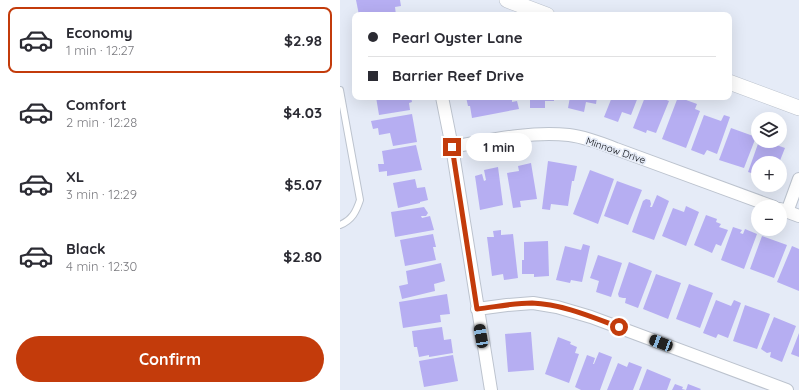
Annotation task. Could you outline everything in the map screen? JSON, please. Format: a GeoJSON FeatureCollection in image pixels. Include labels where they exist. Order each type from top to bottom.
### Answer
{"type":"FeatureCollection","features":[{"type":"Feature","properties":{"kind":"street"},"geometry":{"type":"LineString","coordinates":[[507,0],[539,12]]}},
{"type":"Feature","properties":{"kind":"street"},"geometry":{"type":"LineString","coordinates":[[732,83],[799,108]]}},
{"type":"Feature","properties":{"kind":"street"},"geometry":{"type":"LineString","coordinates":[[443,100],[452,147],[491,390]]}},
{"type":"Feature","properties":{"kind":"street","name":"Minnow Drive"},"geometry":{"type":"LineString","coordinates":[[452,147],[521,134],[570,135],[591,140],[755,200]]}},
{"type":"Feature","properties":{"kind":"street"},"geometry":{"type":"LineString","coordinates":[[787,203],[799,179]]}},
{"type":"Feature","properties":{"kind":"street"},"geometry":{"type":"LineString","coordinates":[[787,212],[799,216]]}},
{"type":"Feature","properties":{"kind":"street"},"geometry":{"type":"LineString","coordinates":[[477,309],[533,303],[557,306],[591,317],[787,390]]}},
{"type":"Feature","properties":{"kind":"lane"},"geometry":{"type":"LineString","coordinates":[[340,90],[360,200],[354,215],[348,221],[340,225]]}},
{"type":"Feature","properties":{"kind":"building"},"geometry":{"type":"Polygon","coordinates":[[[356,0],[400,0],[401,6],[395,7],[396,12],[358,12],[356,0]]]}},
{"type":"Feature","properties":{"kind":"building"},"geometry":{"type":"Polygon","coordinates":[[[376,100],[412,100],[412,102],[409,103],[410,110],[379,115],[376,100]]]}},
{"type":"Feature","properties":{"kind":"building"},"geometry":{"type":"Polygon","coordinates":[[[467,100],[512,100],[512,102],[517,101],[519,109],[472,118],[470,106],[468,106],[467,100]]]}},
{"type":"Feature","properties":{"kind":"building"},"geometry":{"type":"Polygon","coordinates":[[[530,100],[554,100],[545,101],[545,108],[530,108],[530,100]]]}},
{"type":"Feature","properties":{"kind":"building"},"geometry":{"type":"Polygon","coordinates":[[[569,100],[597,100],[596,104],[586,102],[584,112],[568,108],[569,100]]]}},
{"type":"Feature","properties":{"kind":"building"},"geometry":{"type":"Polygon","coordinates":[[[611,100],[637,100],[631,115],[622,112],[618,122],[604,117],[611,100]]]}},
{"type":"Feature","properties":{"kind":"building"},"geometry":{"type":"Polygon","coordinates":[[[644,100],[669,101],[656,133],[647,130],[646,133],[633,128],[644,100]]]}},
{"type":"Feature","properties":{"kind":"building"},"geometry":{"type":"Polygon","coordinates":[[[677,100],[686,100],[697,104],[695,109],[700,111],[686,148],[662,139],[677,100]]]}},
{"type":"Feature","properties":{"kind":"building"},"geometry":{"type":"Polygon","coordinates":[[[412,114],[417,142],[393,146],[390,133],[379,135],[378,128],[373,129],[371,121],[412,114]]]}},
{"type":"Feature","properties":{"kind":"building"},"geometry":{"type":"Polygon","coordinates":[[[704,115],[721,121],[724,115],[730,117],[717,154],[707,150],[704,155],[691,150],[704,115]]]}},
{"type":"Feature","properties":{"kind":"building"},"geometry":{"type":"Polygon","coordinates":[[[731,128],[751,135],[752,148],[744,168],[719,160],[731,128]]]}},
{"type":"Feature","properties":{"kind":"building"},"geometry":{"type":"Polygon","coordinates":[[[416,145],[422,170],[387,176],[387,171],[379,172],[378,164],[384,164],[382,151],[416,145]]]}},
{"type":"Feature","properties":{"kind":"building"},"geometry":{"type":"Polygon","coordinates":[[[757,148],[785,148],[782,156],[754,156],[757,148]]]}},
{"type":"Feature","properties":{"kind":"building"},"geometry":{"type":"Polygon","coordinates":[[[548,161],[577,166],[574,181],[572,181],[568,206],[551,204],[550,210],[542,209],[548,161]]]}},
{"type":"Feature","properties":{"kind":"building"},"geometry":{"type":"Polygon","coordinates":[[[531,163],[537,199],[520,201],[521,207],[513,208],[507,173],[519,171],[518,166],[531,163]]]}},
{"type":"Feature","properties":{"kind":"building"},"geometry":{"type":"Polygon","coordinates":[[[751,164],[751,173],[748,172],[751,164]]]}},
{"type":"Feature","properties":{"kind":"building"},"geometry":{"type":"Polygon","coordinates":[[[498,167],[503,205],[480,210],[475,176],[482,174],[484,181],[486,180],[484,170],[498,167]]]}},
{"type":"Feature","properties":{"kind":"building"},"geometry":{"type":"Polygon","coordinates":[[[590,170],[614,179],[598,224],[573,214],[590,170]]]}},
{"type":"Feature","properties":{"kind":"building"},"geometry":{"type":"Polygon","coordinates":[[[415,179],[417,188],[425,187],[428,200],[398,208],[393,183],[415,179]]]}},
{"type":"Feature","properties":{"kind":"building"},"geometry":{"type":"Polygon","coordinates":[[[617,181],[642,190],[628,225],[604,216],[617,181]]]}},
{"type":"Feature","properties":{"kind":"building"},"geometry":{"type":"Polygon","coordinates":[[[657,195],[669,201],[654,240],[632,232],[643,201],[646,199],[650,200],[650,207],[652,207],[657,195]]]}},
{"type":"Feature","properties":{"kind":"building"},"geometry":{"type":"Polygon","coordinates":[[[686,206],[699,212],[686,246],[662,236],[673,208],[684,212],[686,206]]]}},
{"type":"Feature","properties":{"kind":"building"},"geometry":{"type":"Polygon","coordinates":[[[424,207],[428,213],[426,216],[421,216],[422,218],[430,216],[434,230],[395,237],[391,212],[424,207]]]}},
{"type":"Feature","properties":{"kind":"building"},"geometry":{"type":"Polygon","coordinates":[[[706,215],[717,219],[716,222],[721,224],[719,227],[728,230],[721,246],[716,244],[712,253],[694,245],[706,215]]]}},
{"type":"Feature","properties":{"kind":"building"},"geometry":{"type":"Polygon","coordinates":[[[733,227],[742,230],[740,233],[743,234],[745,229],[751,232],[751,236],[756,236],[744,269],[721,260],[733,227]]]}},
{"type":"Feature","properties":{"kind":"building"},"geometry":{"type":"Polygon","coordinates":[[[501,230],[501,235],[513,234],[518,278],[504,280],[503,274],[492,276],[487,237],[494,237],[493,231],[501,230]]]}},
{"type":"Feature","properties":{"kind":"building"},"geometry":{"type":"Polygon","coordinates":[[[433,234],[436,247],[433,247],[436,260],[405,266],[400,240],[433,234]]]}},
{"type":"Feature","properties":{"kind":"building"},"geometry":{"type":"Polygon","coordinates":[[[762,236],[787,245],[774,278],[750,269],[762,236]]]}},
{"type":"Feature","properties":{"kind":"building"},"geometry":{"type":"Polygon","coordinates":[[[548,241],[549,276],[534,277],[534,274],[522,274],[524,242],[548,241]]]}},
{"type":"Feature","properties":{"kind":"building"},"geometry":{"type":"Polygon","coordinates":[[[583,244],[590,246],[582,282],[571,280],[570,283],[556,280],[565,246],[581,250],[583,244]]]}},
{"type":"Feature","properties":{"kind":"building"},"geometry":{"type":"Polygon","coordinates":[[[792,246],[799,249],[799,291],[777,282],[792,246]]]}},
{"type":"Feature","properties":{"kind":"building"},"geometry":{"type":"Polygon","coordinates":[[[598,255],[622,263],[611,297],[596,292],[599,281],[590,278],[598,255]]]}},
{"type":"Feature","properties":{"kind":"building"},"geometry":{"type":"Polygon","coordinates":[[[629,262],[652,271],[638,308],[625,303],[626,298],[619,297],[618,294],[629,262]]]}},
{"type":"Feature","properties":{"kind":"building"},"geometry":{"type":"Polygon","coordinates":[[[441,263],[445,281],[434,284],[435,291],[402,299],[399,286],[408,284],[406,271],[441,263]]]}},
{"type":"Feature","properties":{"kind":"building"},"geometry":{"type":"Polygon","coordinates":[[[656,274],[681,283],[668,319],[643,309],[656,274]]]}},
{"type":"Feature","properties":{"kind":"building"},"geometry":{"type":"Polygon","coordinates":[[[689,284],[713,293],[700,328],[676,319],[689,284]]]}},
{"type":"Feature","properties":{"kind":"building"},"geometry":{"type":"Polygon","coordinates":[[[447,294],[450,314],[440,315],[441,322],[403,328],[399,302],[447,294]]]}},
{"type":"Feature","properties":{"kind":"building"},"geometry":{"type":"Polygon","coordinates":[[[716,300],[731,306],[734,300],[741,303],[728,338],[718,334],[716,338],[703,333],[716,300]]]}},
{"type":"Feature","properties":{"kind":"building"},"geometry":{"type":"Polygon","coordinates":[[[745,305],[770,314],[757,349],[733,341],[745,305]]]}},
{"type":"Feature","properties":{"kind":"building"},"geometry":{"type":"Polygon","coordinates":[[[774,317],[796,326],[782,362],[770,357],[771,352],[767,353],[761,349],[774,317]]]}},
{"type":"Feature","properties":{"kind":"building"},"geometry":{"type":"Polygon","coordinates":[[[442,327],[444,340],[451,339],[453,353],[419,357],[417,347],[414,347],[412,331],[442,327]]]}},
{"type":"Feature","properties":{"kind":"building"},"geometry":{"type":"Polygon","coordinates":[[[531,332],[534,370],[508,372],[505,334],[531,332]]]}},
{"type":"Feature","properties":{"kind":"building"},"geometry":{"type":"Polygon","coordinates":[[[799,333],[799,357],[791,354],[799,333]]]}},
{"type":"Feature","properties":{"kind":"building"},"geometry":{"type":"Polygon","coordinates":[[[558,337],[571,342],[570,344],[577,347],[575,353],[579,354],[569,383],[545,374],[558,337]]]}},
{"type":"Feature","properties":{"kind":"building"},"geometry":{"type":"Polygon","coordinates":[[[599,352],[612,357],[600,390],[581,390],[575,387],[587,355],[595,358],[594,364],[599,352]]]}},
{"type":"Feature","properties":{"kind":"building"},"geometry":{"type":"Polygon","coordinates":[[[453,355],[458,381],[424,387],[419,361],[453,355]]]}},
{"type":"Feature","properties":{"kind":"building"},"geometry":{"type":"Polygon","coordinates":[[[629,362],[642,367],[633,390],[607,390],[618,363],[627,367],[629,362]]]}},
{"type":"Feature","properties":{"kind":"building"},"geometry":{"type":"Polygon","coordinates":[[[647,369],[671,379],[667,390],[639,390],[647,369]]]}},
{"type":"Feature","properties":{"kind":"building"},"geometry":{"type":"Polygon","coordinates":[[[675,384],[683,387],[682,389],[686,390],[672,390],[675,384]]]}},
{"type":"Feature","properties":{"kind":"building"},"geometry":{"type":"Polygon","coordinates":[[[688,384],[701,389],[700,390],[686,390],[688,384]]]}},
{"type":"Feature","properties":{"kind":"route"},"geometry":{"type":"LineString","coordinates":[[452,147],[477,309],[533,303],[557,306],[619,327]]}}]}
